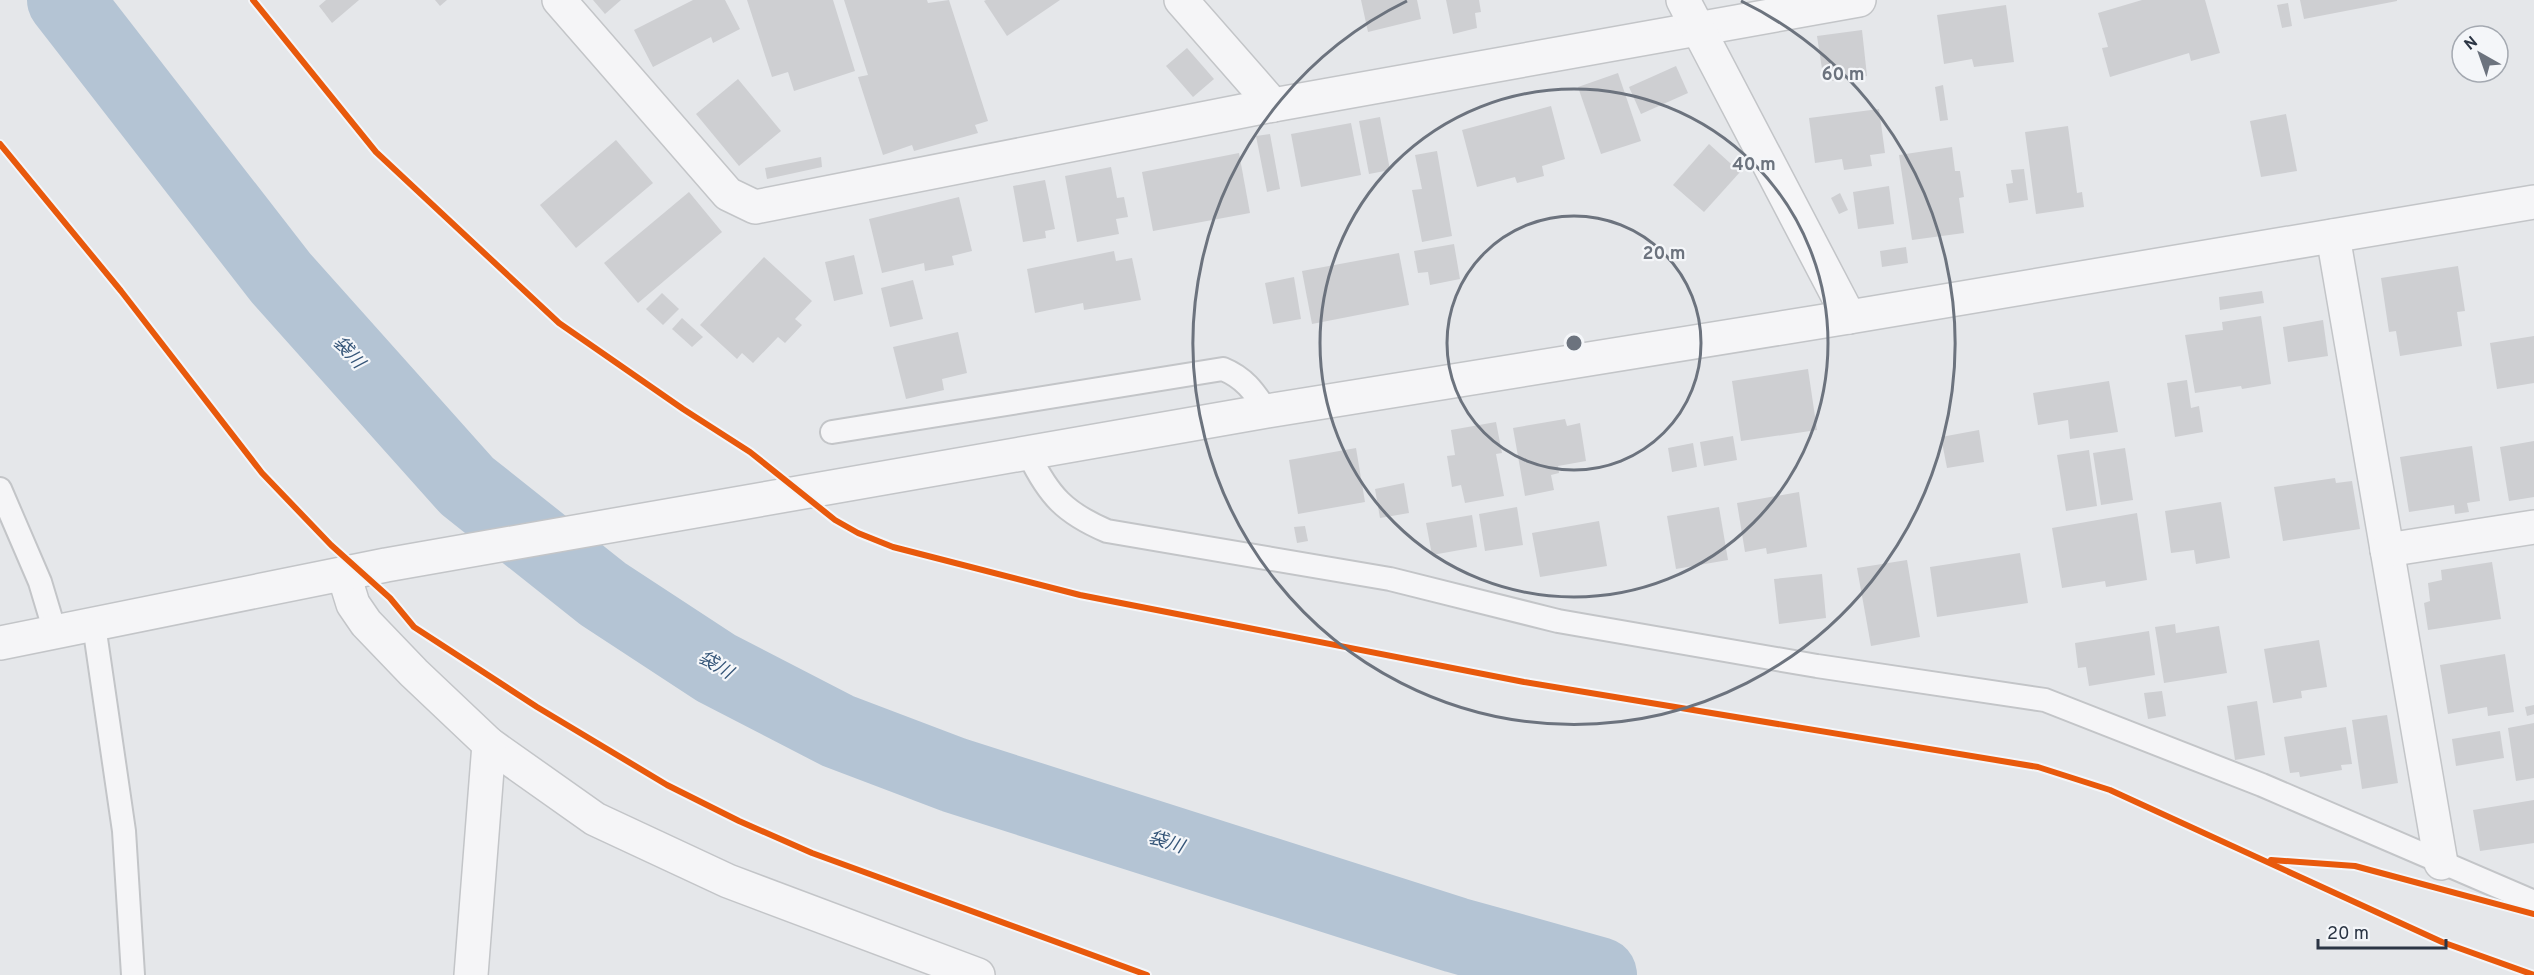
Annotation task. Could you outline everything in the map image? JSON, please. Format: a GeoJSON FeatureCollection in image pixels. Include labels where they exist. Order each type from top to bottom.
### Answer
{"type":"FeatureCollection","features":[{"type":"Feature","properties":{"kind":"street"},"geometry":{"type":"LineString","coordinates":[[559,0],[728,194],[755,207],[1273,105],[1690,14],[1859,0]]}},
{"type":"Feature","properties":{"kind":"street"},"geometry":{"type":"LineString","coordinates":[[1181,0],[1273,105]]}},
{"type":"Feature","properties":{"kind":"street"},"geometry":{"type":"LineString","coordinates":[[1690,14],[1849,317]]}},
{"type":"Feature","properties":{"kind":"street"},"geometry":{"type":"LineString","coordinates":[[0,643],[386,565],[1267,411],[1849,317],[2534,202]]}},
{"type":"Feature","properties":{"kind":"street"},"geometry":{"type":"LineString","coordinates":[[2332,236],[2441,862]]}},
{"type":"Feature","properties":{"kind":"street"},"geometry":{"type":"LineString","coordinates":[[2386,550],[2534,527]]}},
{"type":"Feature","properties":{"kind":"street"},"geometry":{"type":"LineString","coordinates":[[344,575],[353,604],[366,622],[414,674],[489,744],[595,819],[728,881],[978,975]]}},
{"type":"Feature","properties":{"kind":"street"},"geometry":{"type":"LineString","coordinates":[[471,975],[489,744]]}},
{"type":"Feature","properties":{"kind":"lane"},"geometry":{"type":"LineString","coordinates":[[832,432],[1223,369],[1239,376],[1251,387],[1267,411]]}},
{"type":"Feature","properties":{"kind":"lane"},"geometry":{"type":"LineString","coordinates":[[1029,454],[1041,480],[1078,519],[1107,531],[1390,579],[1558,621],[1817,666],[2045,700],[2262,785],[2534,902]]}},
{"type":"Feature","properties":{"kind":"lane"},"geometry":{"type":"LineString","coordinates":[[0,489],[40,582],[55,632]]}},
{"type":"Feature","properties":{"kind":"lane"},"geometry":{"type":"LineString","coordinates":[[94,625],[124,831],[133,975]]}},
{"type":"Feature","properties":{"kind":"building"},"geometry":{"type":"Polygon","coordinates":[[[326,0],[359,0],[332,23],[319,6],[326,0]]]}},
{"type":"Feature","properties":{"kind":"building"},"geometry":{"type":"Polygon","coordinates":[[[435,0],[447,0],[440,6],[435,0]]]}},
{"type":"Feature","properties":{"kind":"building"},"geometry":{"type":"Polygon","coordinates":[[[593,0],[621,0],[605,14],[593,0]]]}},
{"type":"Feature","properties":{"kind":"building"},"geometry":{"type":"Polygon","coordinates":[[[693,0],[725,0],[740,29],[713,43],[711,37],[653,67],[634,30],[693,0]]]}},
{"type":"Feature","properties":{"kind":"building"},"geometry":{"type":"Polygon","coordinates":[[[747,0],[833,0],[855,71],[794,91],[788,72],[772,77],[747,0]]]}},
{"type":"Feature","properties":{"kind":"building"},"geometry":{"type":"Polygon","coordinates":[[[844,0],[927,0],[928,3],[949,0],[988,121],[975,125],[978,133],[914,151],[912,145],[883,155],[858,77],[868,75],[844,0]]]}},
{"type":"Feature","properties":{"kind":"building"},"geometry":{"type":"Polygon","coordinates":[[[1060,0],[1007,36],[984,1],[1060,0]]]}},
{"type":"Feature","properties":{"kind":"building"},"geometry":{"type":"Polygon","coordinates":[[[1361,0],[1417,0],[1421,19],[1368,32],[1361,0]]]}},
{"type":"Feature","properties":{"kind":"building"},"geometry":{"type":"Polygon","coordinates":[[[1446,0],[1479,0],[1481,12],[1475,13],[1477,28],[1453,34],[1446,0]]]}},
{"type":"Feature","properties":{"kind":"building"},"geometry":{"type":"Polygon","coordinates":[[[2142,0],[2205,0],[2220,53],[2191,61],[2189,53],[2110,77],[2102,48],[2108,47],[2098,13],[2142,0]]]}},
{"type":"Feature","properties":{"kind":"building"},"geometry":{"type":"Polygon","coordinates":[[[2300,0],[2397,0],[2397,1],[2304,19],[2300,0]]]}},
{"type":"Feature","properties":{"kind":"building"},"geometry":{"type":"Polygon","coordinates":[[[2288,3],[2292,26],[2282,28],[2277,5],[2288,3]]]}},
{"type":"Feature","properties":{"kind":"building"},"geometry":{"type":"Polygon","coordinates":[[[2006,5],[2014,62],[1974,67],[1972,59],[1944,64],[1937,15],[2006,5]]]}},
{"type":"Feature","properties":{"kind":"building"},"geometry":{"type":"Polygon","coordinates":[[[1862,30],[1867,76],[1824,82],[1817,36],[1862,30]]]}},
{"type":"Feature","properties":{"kind":"building"},"geometry":{"type":"Polygon","coordinates":[[[1187,48],[1214,79],[1193,97],[1166,66],[1187,48]]]}},
{"type":"Feature","properties":{"kind":"building"},"geometry":{"type":"Polygon","coordinates":[[[1676,66],[1688,93],[1641,114],[1629,87],[1676,66]]]}},
{"type":"Feature","properties":{"kind":"building"},"geometry":{"type":"Polygon","coordinates":[[[1618,73],[1641,141],[1601,154],[1578,87],[1618,73]]]}},
{"type":"Feature","properties":{"kind":"building"},"geometry":{"type":"Polygon","coordinates":[[[738,79],[781,131],[739,166],[696,114],[738,79]]]}},
{"type":"Feature","properties":{"kind":"building"},"geometry":{"type":"Polygon","coordinates":[[[1943,85],[1948,120],[1940,121],[1935,87],[1943,85]]]}},
{"type":"Feature","properties":{"kind":"building"},"geometry":{"type":"Polygon","coordinates":[[[1551,106],[1565,159],[1542,166],[1544,176],[1517,183],[1515,177],[1477,187],[1462,130],[1551,106]]]}},
{"type":"Feature","properties":{"kind":"building"},"geometry":{"type":"Polygon","coordinates":[[[1879,109],[1885,153],[1870,155],[1872,166],[1844,170],[1842,159],[1815,163],[1809,118],[1879,109]]]}},
{"type":"Feature","properties":{"kind":"building"},"geometry":{"type":"Polygon","coordinates":[[[2286,114],[2297,171],[2261,177],[2250,121],[2286,114]]]}},
{"type":"Feature","properties":{"kind":"building"},"geometry":{"type":"Polygon","coordinates":[[[1380,117],[1390,170],[1369,174],[1359,121],[1380,117]]]}},
{"type":"Feature","properties":{"kind":"building"},"geometry":{"type":"Polygon","coordinates":[[[1351,123],[1361,175],[1301,187],[1291,134],[1351,123]]]}},
{"type":"Feature","properties":{"kind":"building"},"geometry":{"type":"Polygon","coordinates":[[[2068,126],[2077,193],[2082,192],[2084,207],[2036,214],[2025,132],[2068,126]]]}},
{"type":"Feature","properties":{"kind":"building"},"geometry":{"type":"Polygon","coordinates":[[[1270,134],[1280,189],[1267,192],[1256,136],[1270,134]]]}},
{"type":"Feature","properties":{"kind":"building"},"geometry":{"type":"Polygon","coordinates":[[[616,140],[653,183],[576,248],[540,205],[616,140]]]}},
{"type":"Feature","properties":{"kind":"building"},"geometry":{"type":"Polygon","coordinates":[[[1709,144],[1740,172],[1704,212],[1673,185],[1709,144]]]}},
{"type":"Feature","properties":{"kind":"building"},"geometry":{"type":"Polygon","coordinates":[[[1952,147],[1955,171],[1960,171],[1964,197],[1959,198],[1964,233],[1912,240],[1899,155],[1952,147]]]}},
{"type":"Feature","properties":{"kind":"building"},"geometry":{"type":"Polygon","coordinates":[[[1437,151],[1452,236],[1422,242],[1412,190],[1422,189],[1415,155],[1437,151]]]}},
{"type":"Feature","properties":{"kind":"building"},"geometry":{"type":"Polygon","coordinates":[[[1239,153],[1250,213],[1153,231],[1142,172],[1239,153]]]}},
{"type":"Feature","properties":{"kind":"building"},"geometry":{"type":"Polygon","coordinates":[[[821,157],[822,167],[767,179],[765,168],[821,157]]]}},
{"type":"Feature","properties":{"kind":"building"},"geometry":{"type":"Polygon","coordinates":[[[1111,167],[1117,198],[1124,197],[1128,217],[1116,219],[1119,234],[1077,242],[1065,176],[1111,167]]]}},
{"type":"Feature","properties":{"kind":"building"},"geometry":{"type":"Polygon","coordinates":[[[2024,169],[2028,200],[2009,203],[2006,184],[2013,183],[2011,170],[2024,169]]]}},
{"type":"Feature","properties":{"kind":"building"},"geometry":{"type":"Polygon","coordinates":[[[1045,180],[1055,229],[1045,231],[1046,238],[1023,242],[1013,186],[1045,180]]]}},
{"type":"Feature","properties":{"kind":"building"},"geometry":{"type":"Polygon","coordinates":[[[1889,186],[1894,224],[1858,229],[1853,192],[1889,186]]]}},
{"type":"Feature","properties":{"kind":"building"},"geometry":{"type":"Polygon","coordinates":[[[689,192],[722,232],[638,303],[604,263],[689,192]]]}},
{"type":"Feature","properties":{"kind":"building"},"geometry":{"type":"Polygon","coordinates":[[[1840,193],[1848,210],[1839,214],[1831,198],[1840,193]]]}},
{"type":"Feature","properties":{"kind":"building"},"geometry":{"type":"Polygon","coordinates":[[[959,197],[972,251],[952,256],[954,265],[925,271],[924,263],[882,273],[869,219],[959,197]]]}},
{"type":"Feature","properties":{"kind":"building"},"geometry":{"type":"Polygon","coordinates":[[[1454,244],[1460,279],[1430,285],[1428,272],[1418,273],[1414,251],[1454,244]]]}},
{"type":"Feature","properties":{"kind":"building"},"geometry":{"type":"Polygon","coordinates":[[[1906,247],[1908,263],[1882,267],[1880,251],[1906,247]]]}},
{"type":"Feature","properties":{"kind":"building"},"geometry":{"type":"Polygon","coordinates":[[[1114,251],[1116,261],[1132,258],[1141,300],[1084,310],[1083,303],[1035,313],[1027,269],[1114,251]]]}},
{"type":"Feature","properties":{"kind":"building"},"geometry":{"type":"Polygon","coordinates":[[[1399,253],[1409,305],[1312,324],[1302,271],[1399,253]]]}},
{"type":"Feature","properties":{"kind":"building"},"geometry":{"type":"Polygon","coordinates":[[[854,255],[863,294],[834,301],[825,262],[854,255]]]}},
{"type":"Feature","properties":{"kind":"building"},"geometry":{"type":"Polygon","coordinates":[[[764,257],[812,301],[795,319],[802,325],[785,343],[778,337],[753,363],[742,353],[737,359],[700,325],[764,257]]]}},
{"type":"Feature","properties":{"kind":"building"},"geometry":{"type":"Polygon","coordinates":[[[2458,266],[2465,311],[2457,312],[2462,346],[2400,356],[2396,331],[2389,332],[2381,278],[2458,266]]]}},
{"type":"Feature","properties":{"kind":"building"},"geometry":{"type":"Polygon","coordinates":[[[1294,277],[1301,319],[1273,324],[1265,283],[1294,277]]]}},
{"type":"Feature","properties":{"kind":"building"},"geometry":{"type":"Polygon","coordinates":[[[913,280],[923,319],[890,327],[881,288],[913,280]]]}},
{"type":"Feature","properties":{"kind":"building"},"geometry":{"type":"Polygon","coordinates":[[[2262,291],[2264,303],[2220,310],[2219,297],[2262,291]]]}},
{"type":"Feature","properties":{"kind":"building"},"geometry":{"type":"Polygon","coordinates":[[[662,293],[679,309],[663,325],[646,309],[662,293]]]}},
{"type":"Feature","properties":{"kind":"building"},"geometry":{"type":"Polygon","coordinates":[[[2261,316],[2271,384],[2195,393],[2185,335],[2223,330],[2222,322],[2261,316]]]}},
{"type":"Feature","properties":{"kind":"building"},"geometry":{"type":"Polygon","coordinates":[[[682,318],[703,337],[692,347],[672,329],[682,318]]]}},
{"type":"Feature","properties":{"kind":"building"},"geometry":{"type":"Polygon","coordinates":[[[2323,320],[2328,356],[2288,362],[2283,327],[2323,320]]]}},
{"type":"Feature","properties":{"kind":"building"},"geometry":{"type":"Polygon","coordinates":[[[958,332],[967,373],[942,379],[944,390],[906,399],[893,347],[958,332]]]}},
{"type":"Feature","properties":{"kind":"building"},"geometry":{"type":"Polygon","coordinates":[[[2534,336],[2534,383],[2497,389],[2490,343],[2534,336]]]}},
{"type":"Feature","properties":{"kind":"building"},"geometry":{"type":"Polygon","coordinates":[[[1808,369],[1817,430],[1741,441],[1732,381],[1808,369]]]}},
{"type":"Feature","properties":{"kind":"building"},"geometry":{"type":"Polygon","coordinates":[[[2187,380],[2191,408],[2199,406],[2203,432],[2175,437],[2167,383],[2187,380]]]}},
{"type":"Feature","properties":{"kind":"building"},"geometry":{"type":"Polygon","coordinates":[[[2109,381],[2118,432],[2070,439],[2068,420],[2038,425],[2033,393],[2109,381]]]}},
{"type":"Feature","properties":{"kind":"building"},"geometry":{"type":"Polygon","coordinates":[[[1565,419],[1567,426],[1580,423],[1586,461],[1558,466],[1559,473],[1551,475],[1554,490],[1525,496],[1513,428],[1565,419]]]}},
{"type":"Feature","properties":{"kind":"building"},"geometry":{"type":"Polygon","coordinates":[[[1496,422],[1502,453],[1496,454],[1504,496],[1465,503],[1461,485],[1452,487],[1447,456],[1455,455],[1451,430],[1496,422]]]}},
{"type":"Feature","properties":{"kind":"building"},"geometry":{"type":"Polygon","coordinates":[[[1979,430],[1984,462],[1947,468],[1941,437],[1979,430]]]}},
{"type":"Feature","properties":{"kind":"building"},"geometry":{"type":"Polygon","coordinates":[[[1733,436],[1737,460],[1704,466],[1700,442],[1733,436]]]}},
{"type":"Feature","properties":{"kind":"building"},"geometry":{"type":"Polygon","coordinates":[[[2534,441],[2534,497],[2509,501],[2500,447],[2534,441]]]}},
{"type":"Feature","properties":{"kind":"building"},"geometry":{"type":"Polygon","coordinates":[[[1693,443],[1697,467],[1672,472],[1668,448],[1693,443]]]}},
{"type":"Feature","properties":{"kind":"building"},"geometry":{"type":"Polygon","coordinates":[[[2472,446],[2480,501],[2467,503],[2469,512],[2455,514],[2454,505],[2409,512],[2400,457],[2472,446]]]}},
{"type":"Feature","properties":{"kind":"building"},"geometry":{"type":"Polygon","coordinates":[[[1356,448],[1365,502],[1298,514],[1289,460],[1356,448]]]}},
{"type":"Feature","properties":{"kind":"building"},"geometry":{"type":"Polygon","coordinates":[[[2125,448],[2133,500],[2101,505],[2093,453],[2125,448]]]}},
{"type":"Feature","properties":{"kind":"building"},"geometry":{"type":"Polygon","coordinates":[[[2089,450],[2097,506],[2066,511],[2057,455],[2089,450]]]}},
{"type":"Feature","properties":{"kind":"building"},"geometry":{"type":"Polygon","coordinates":[[[2335,478],[2336,483],[2352,481],[2360,529],[2283,541],[2274,487],[2335,478]]]}},
{"type":"Feature","properties":{"kind":"building"},"geometry":{"type":"Polygon","coordinates":[[[1404,483],[1409,513],[1380,518],[1375,489],[1404,483]]]}},
{"type":"Feature","properties":{"kind":"building"},"geometry":{"type":"Polygon","coordinates":[[[1799,492],[1807,547],[1767,554],[1766,548],[1745,552],[1737,503],[1799,492]]]}},
{"type":"Feature","properties":{"kind":"building"},"geometry":{"type":"Polygon","coordinates":[[[2221,502],[2230,558],[2196,564],[2194,550],[2171,553],[2165,511],[2221,502]]]}},
{"type":"Feature","properties":{"kind":"building"},"geometry":{"type":"Polygon","coordinates":[[[1517,507],[1523,545],[1485,551],[1479,514],[1517,507]]]}},
{"type":"Feature","properties":{"kind":"building"},"geometry":{"type":"Polygon","coordinates":[[[1719,507],[1728,560],[1676,569],[1667,516],[1719,507]]]}},
{"type":"Feature","properties":{"kind":"building"},"geometry":{"type":"Polygon","coordinates":[[[2137,513],[2147,580],[2106,587],[2105,581],[2062,588],[2052,528],[2137,513]]]}},
{"type":"Feature","properties":{"kind":"building"},"geometry":{"type":"Polygon","coordinates":[[[1472,515],[1477,547],[1432,555],[1426,523],[1472,515]]]}},
{"type":"Feature","properties":{"kind":"building"},"geometry":{"type":"Polygon","coordinates":[[[1599,521],[1607,566],[1540,577],[1532,533],[1599,521]]]}},
{"type":"Feature","properties":{"kind":"building"},"geometry":{"type":"Polygon","coordinates":[[[1305,526],[1308,541],[1297,543],[1294,527],[1305,526]]]}},
{"type":"Feature","properties":{"kind":"building"},"geometry":{"type":"Polygon","coordinates":[[[2020,553],[2028,603],[1937,617],[1930,567],[2020,553]]]}},
{"type":"Feature","properties":{"kind":"building"},"geometry":{"type":"Polygon","coordinates":[[[1907,560],[1920,637],[1871,646],[1857,568],[1907,560]]]}},
{"type":"Feature","properties":{"kind":"building"},"geometry":{"type":"Polygon","coordinates":[[[2492,562],[2501,619],[2428,630],[2424,603],[2430,601],[2428,583],[2442,580],[2441,570],[2492,562]]]}},
{"type":"Feature","properties":{"kind":"building"},"geometry":{"type":"Polygon","coordinates":[[[1822,574],[1826,618],[1779,624],[1774,579],[1822,574]]]}},
{"type":"Feature","properties":{"kind":"building"},"geometry":{"type":"Polygon","coordinates":[[[2175,624],[2176,633],[2219,626],[2227,673],[2164,683],[2155,627],[2175,624]]]}},
{"type":"Feature","properties":{"kind":"building"},"geometry":{"type":"Polygon","coordinates":[[[2149,631],[2155,675],[2089,686],[2086,667],[2078,668],[2075,643],[2149,631]]]}},
{"type":"Feature","properties":{"kind":"building"},"geometry":{"type":"Polygon","coordinates":[[[2319,640],[2327,687],[2301,691],[2302,698],[2273,703],[2264,649],[2319,640]]]}},
{"type":"Feature","properties":{"kind":"building"},"geometry":{"type":"Polygon","coordinates":[[[2505,654],[2514,712],[2488,716],[2487,707],[2448,714],[2440,665],[2505,654]]]}},
{"type":"Feature","properties":{"kind":"building"},"geometry":{"type":"Polygon","coordinates":[[[2162,691],[2166,716],[2148,719],[2144,693],[2162,691]]]}},
{"type":"Feature","properties":{"kind":"building"},"geometry":{"type":"Polygon","coordinates":[[[2257,701],[2265,755],[2235,760],[2227,706],[2257,701]]]}},
{"type":"Feature","properties":{"kind":"building"},"geometry":{"type":"Polygon","coordinates":[[[2534,705],[2534,714],[2527,716],[2525,707],[2534,705]]]}},
{"type":"Feature","properties":{"kind":"building"},"geometry":{"type":"Polygon","coordinates":[[[2387,715],[2398,783],[2362,789],[2352,720],[2387,715]]]}},
{"type":"Feature","properties":{"kind":"building"},"geometry":{"type":"Polygon","coordinates":[[[2534,723],[2534,778],[2516,781],[2508,728],[2534,723]]]}},
{"type":"Feature","properties":{"kind":"building"},"geometry":{"type":"Polygon","coordinates":[[[2346,727],[2352,764],[2341,765],[2342,770],[2300,777],[2299,772],[2290,773],[2284,737],[2346,727]]]}},
{"type":"Feature","properties":{"kind":"building"},"geometry":{"type":"Polygon","coordinates":[[[2500,731],[2504,758],[2456,766],[2452,739],[2500,731]]]}},
{"type":"Feature","properties":{"kind":"building"},"geometry":{"type":"Polygon","coordinates":[[[2534,800],[2534,843],[2480,851],[2473,810],[2534,800]]]}},
{"type":"Feature","properties":{"kind":"waterway","name":"袋川"},"geometry":{"type":"LineString","coordinates":[[65,0],[281,278],[467,486],[603,594],[716,668],[838,731],[954,775],[1456,935],[1599,975]]}},
{"type":"Feature","properties":{"kind":"cycle path"},"geometry":{"type":"LineString","coordinates":[[253,0],[376,152],[559,323],[683,409],[750,452],[835,520],[858,533],[893,547],[1080,595],[1524,682],[2038,767],[2110,790],[2442,942],[2534,975]]}},
{"type":"Feature","properties":{"kind":"cycle path"},"geometry":{"type":"LineString","coordinates":[[0,144],[121,291],[262,473],[331,545],[390,598],[414,627],[537,707],[667,785],[739,821],[812,853],[1147,975]]}},
{"type":"Feature","properties":{"kind":"cycle path"},"geometry":{"type":"LineString","coordinates":[[2271,860],[2355,866],[2534,914]]}}]}
